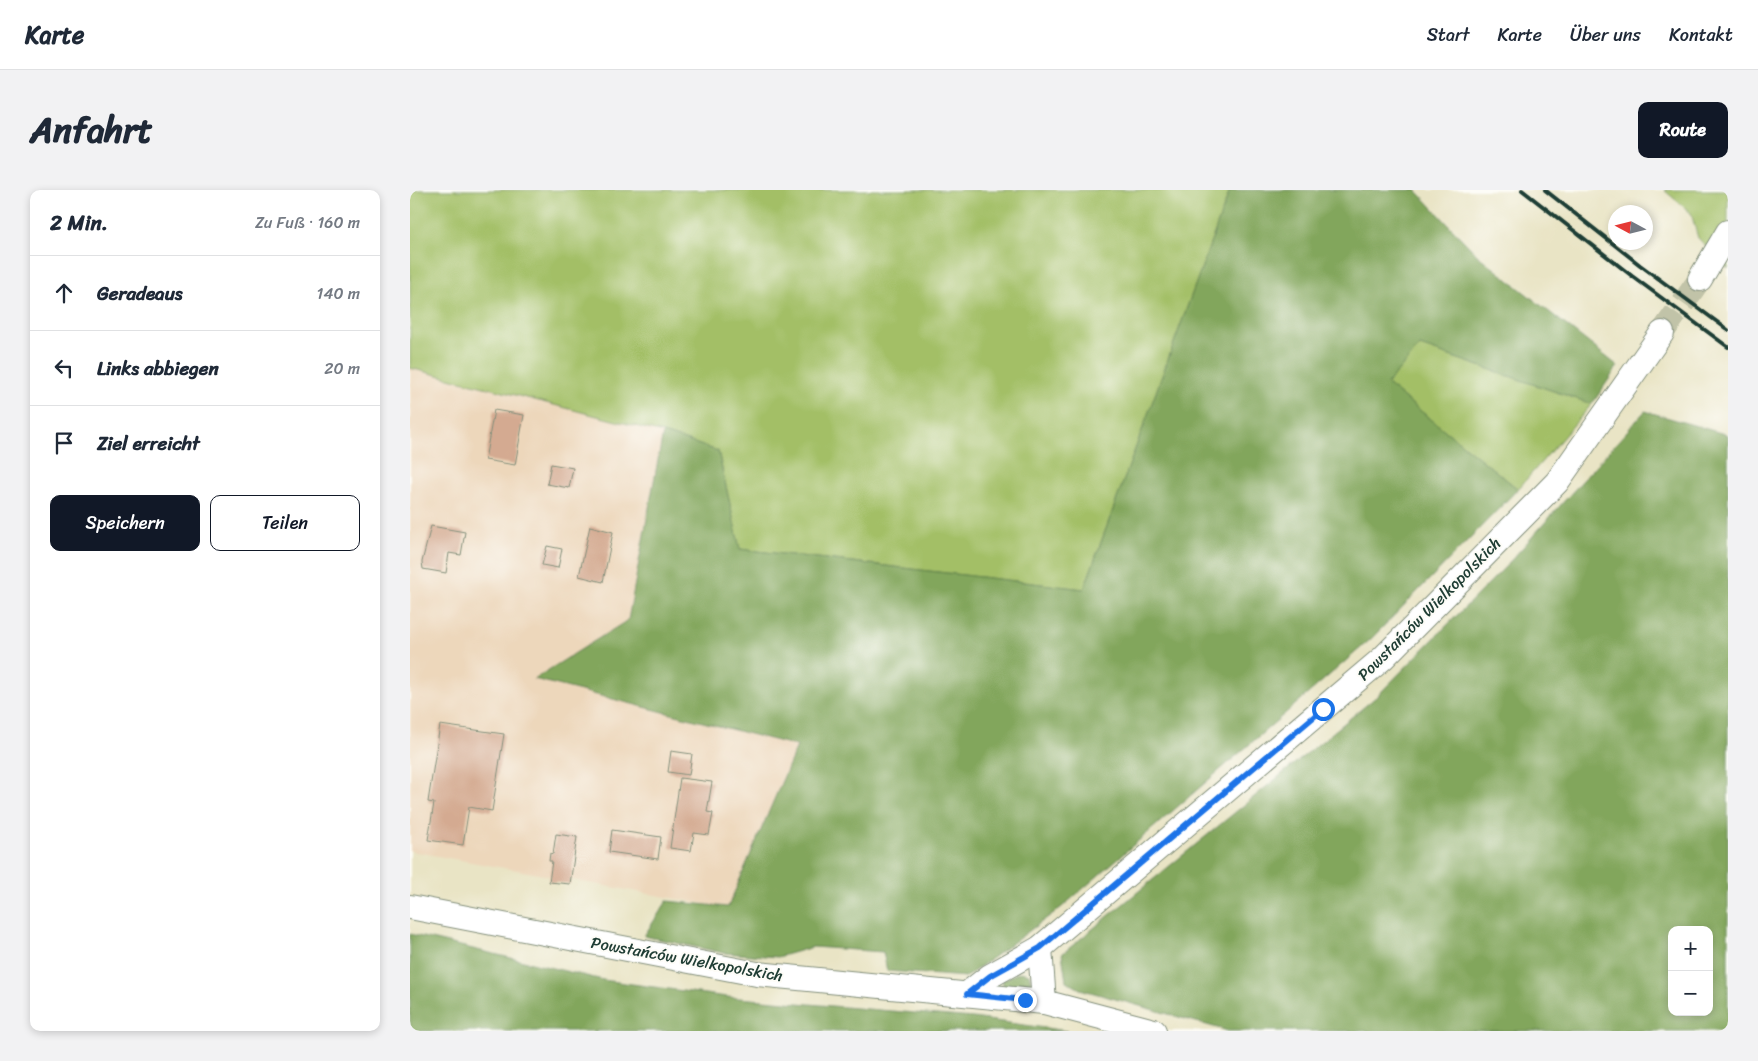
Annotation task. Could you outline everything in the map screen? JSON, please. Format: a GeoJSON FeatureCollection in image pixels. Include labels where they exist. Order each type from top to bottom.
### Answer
{"type":"FeatureCollection","features":[{"type":"Feature","properties":{"kind":"street"},"geometry":{"type":"LineString","coordinates":[[1700,279],[1728,232]]}},
{"type":"Feature","properties":{"kind":"street","name":"Powstańców Wielkopolskich"},"geometry":{"type":"LineString","coordinates":[[967,994],[990,976],[1040,948],[1383,658],[1557,482],[1662,333]]}},
{"type":"Feature","properties":{"kind":"street","name":"Powstańców Wielkopolskich"},"geometry":{"type":"LineString","coordinates":[[410,907],[757,974],[1044,1002],[1154,1031]]}},
{"type":"Feature","properties":{"kind":"street"},"geometry":{"type":"LineString","coordinates":[[1040,948],[1044,1002]]}},
{"type":"Feature","properties":{"kind":"shaded area"},"geometry":{"type":"Polygon","coordinates":[[[410,368],[663,433],[628,620],[534,679],[797,746],[728,908],[410,851],[410,368]]]}},
{"type":"Feature","properties":{"kind":"green space"},"geometry":{"type":"Polygon","coordinates":[[[410,190],[1230,190],[1084,589],[740,549],[718,451],[663,433],[410,368],[410,190]]]}},
{"type":"Feature","properties":{"kind":"green space"},"geometry":{"type":"Polygon","coordinates":[[[1230,190],[1416,190],[1477,255],[1618,366],[1592,404],[1420,346],[1387,384],[1518,489],[1371,639],[1062,907],[966,977],[887,971],[883,952],[813,947],[778,957],[724,953],[644,936],[667,901],[728,907],[797,746],[534,679],[628,620],[663,433],[718,451],[740,549],[1084,589],[1230,190]]]}},
{"type":"Feature","properties":{"kind":"green space"},"geometry":{"type":"Polygon","coordinates":[[[1664,190],[1728,190],[1728,269],[1698,238],[1691,213],[1664,190]]]}},
{"type":"Feature","properties":{"kind":"green space"},"geometry":{"type":"Polygon","coordinates":[[[1420,346],[1592,404],[1518,489],[1387,384],[1420,346]]]}},
{"type":"Feature","properties":{"kind":"green space"},"geometry":{"type":"Polygon","coordinates":[[[1645,411],[1728,435],[1728,1031],[1228,1031],[1080,989],[1066,981],[1062,954],[1376,697],[1506,566],[1645,411]]]}},
{"type":"Feature","properties":{"kind":"green space"},"geometry":{"type":"Polygon","coordinates":[[[410,934],[603,980],[727,997],[973,1018],[1068,1031],[410,1031],[410,934]]]}},
{"type":"Feature","properties":{"kind":"green space"},"geometry":{"type":"Polygon","coordinates":[[[1020,972],[1029,974],[1031,982],[1027,990],[1004,988],[1002,980],[1020,972]]]}},
{"type":"Feature","properties":{"kind":"building"},"geometry":{"type":"Polygon","coordinates":[[[494,410],[524,415],[515,465],[485,460],[494,410]]]}},
{"type":"Feature","properties":{"kind":"building"},"geometry":{"type":"Polygon","coordinates":[[[551,464],[573,468],[569,488],[547,484],[551,464]]]}},
{"type":"Feature","properties":{"kind":"building"},"geometry":{"type":"Polygon","coordinates":[[[431,526],[465,532],[461,555],[449,553],[446,573],[423,569],[422,562],[431,526]]]}},
{"type":"Feature","properties":{"kind":"building"},"geometry":{"type":"Polygon","coordinates":[[[590,526],[613,532],[603,582],[579,576],[590,526]]]}},
{"type":"Feature","properties":{"kind":"building"},"geometry":{"type":"Polygon","coordinates":[[[547,546],[562,549],[558,568],[542,565],[547,546]]]}},
{"type":"Feature","properties":{"kind":"building"},"geometry":{"type":"Polygon","coordinates":[[[440,725],[504,734],[492,811],[469,807],[463,845],[428,840],[434,803],[428,802],[440,725]]]}},
{"type":"Feature","properties":{"kind":"building"},"geometry":{"type":"Polygon","coordinates":[[[671,751],[692,754],[689,775],[668,772],[671,751]]]}},
{"type":"Feature","properties":{"kind":"building"},"geometry":{"type":"Polygon","coordinates":[[[680,778],[712,782],[707,812],[713,813],[709,835],[694,833],[691,851],[670,848],[680,778]]]}},
{"type":"Feature","properties":{"kind":"building"},"geometry":{"type":"Polygon","coordinates":[[[612,830],[661,837],[658,859],[609,852],[612,830]]]}},
{"type":"Feature","properties":{"kind":"building"},"geometry":{"type":"Polygon","coordinates":[[[556,834],[577,837],[570,884],[549,882],[552,861],[549,861],[550,853],[553,854],[556,834]]]}},
{"type":"Feature","properties":{"kind":"tunnel"},"geometry":{"type":"LineString","coordinates":[[1662,333],[1700,279]]}},
{"type":"Feature","properties":{"kind":"railway"},"geometry":{"type":"LineString","coordinates":[[1522,190],[1632,276],[1728,347]]}},
{"type":"Feature","properties":{"kind":"railway"},"geometry":{"type":"LineString","coordinates":[[1545,190],[1640,265],[1728,330]]}},
{"type":"Feature","properties":{"kind":"route"},"geometry":{"type":"LineString","coordinates":[[1025,1000],[967,994],[990,976],[1040,948],[1323,709]]}}]}
